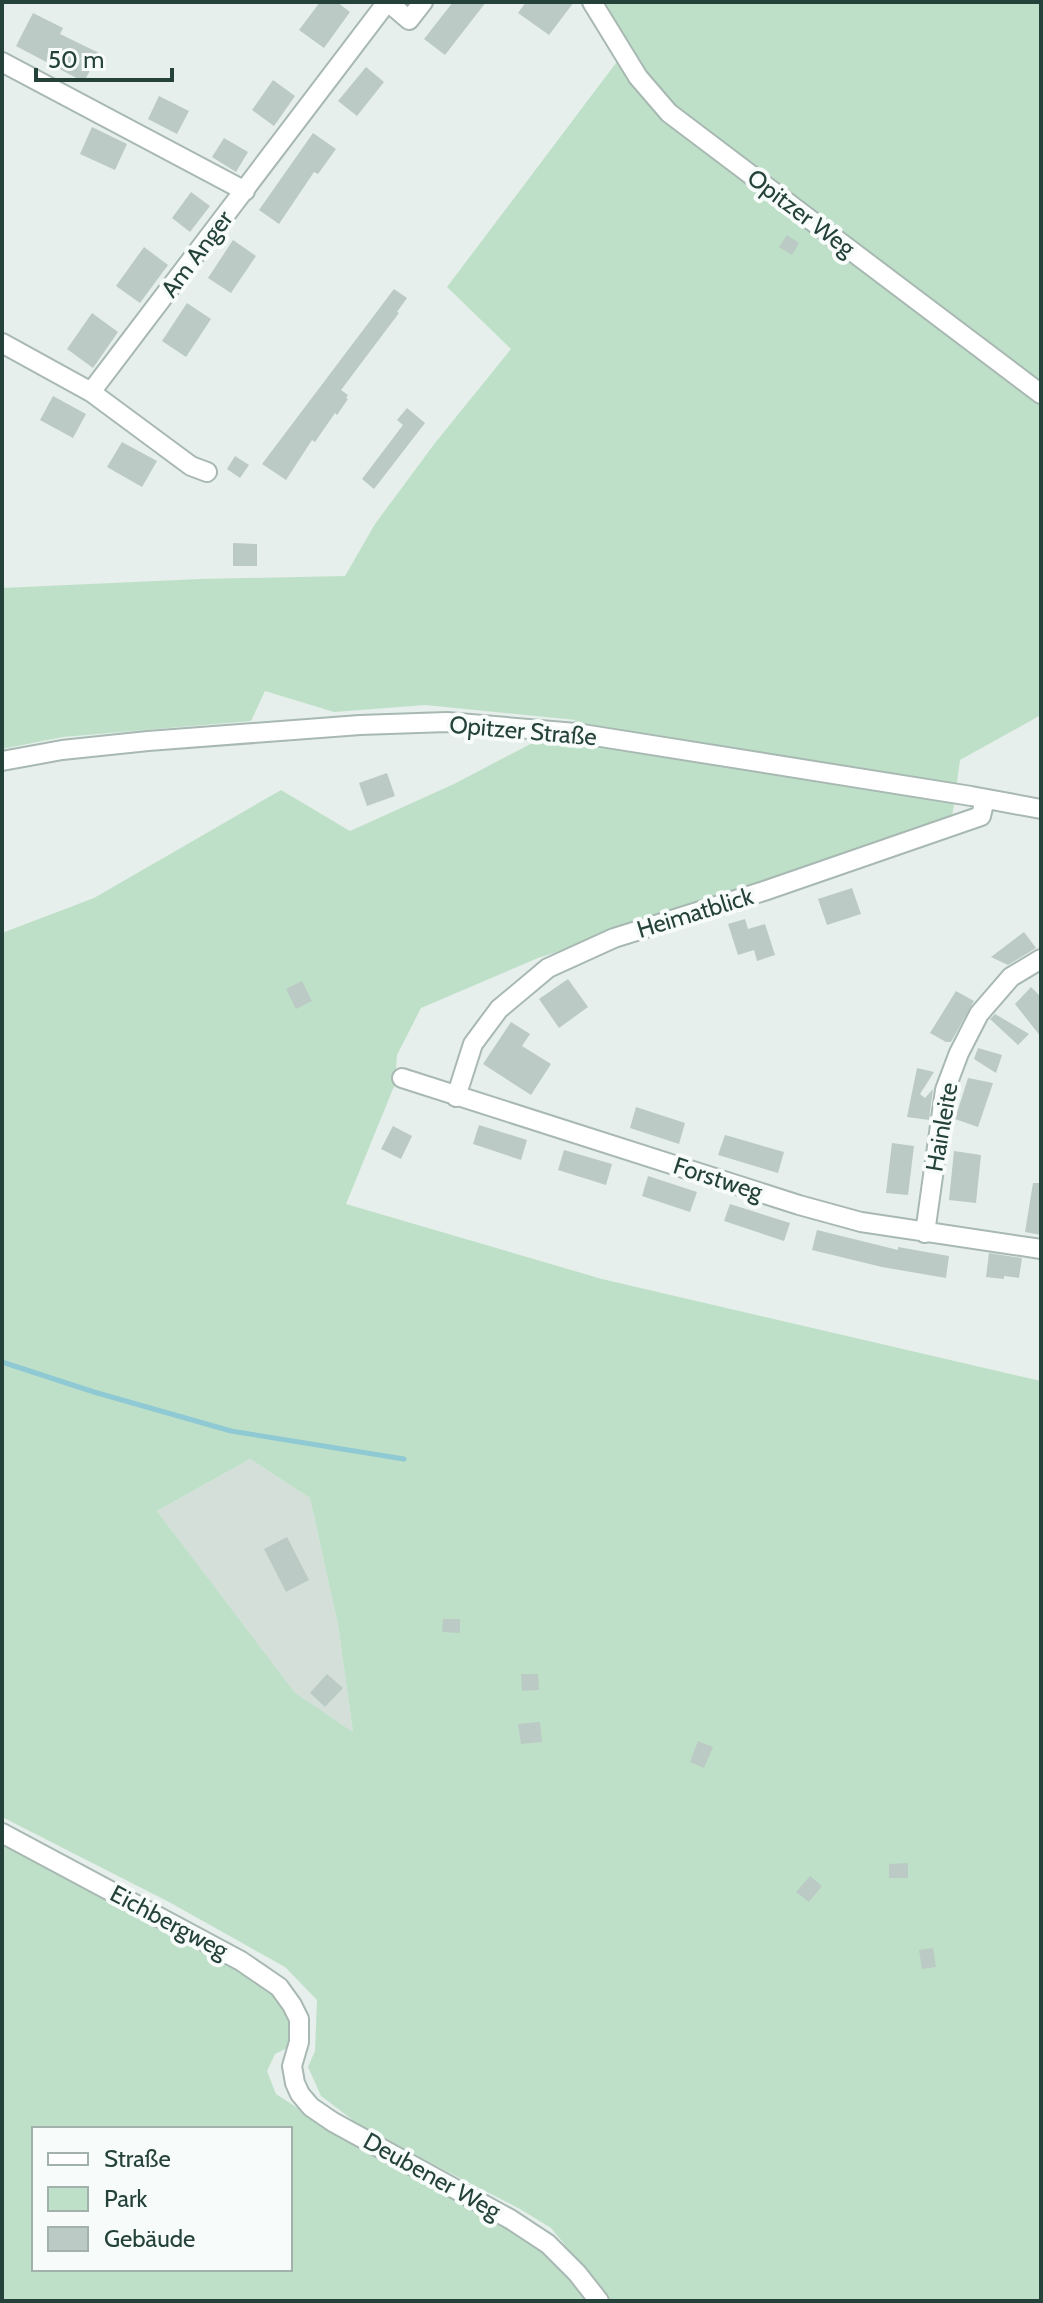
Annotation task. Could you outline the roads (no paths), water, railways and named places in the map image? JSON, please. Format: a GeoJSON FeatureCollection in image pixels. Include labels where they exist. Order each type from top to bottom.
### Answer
{"type":"FeatureCollection","features":[{"type":"Feature","properties":{"kind":"street","name":"Am Anger"},"geometry":{"type":"LineString","coordinates":[[91,392],[388,2],[409,20],[423,2]]}},
{"type":"Feature","properties":{"kind":"street","name":"Opitzer Weg"},"geometry":{"type":"LineString","coordinates":[[592,2],[638,77],[669,113],[1041,394]]}},
{"type":"Feature","properties":{"kind":"street"},"geometry":{"type":"LineString","coordinates":[[2,62],[245,191]]}},
{"type":"Feature","properties":{"kind":"street"},"geometry":{"type":"LineString","coordinates":[[2,343],[91,392],[191,466],[207,472]]}},
{"type":"Feature","properties":{"kind":"street","name":"Opitzer Straße"},"geometry":{"type":"LineString","coordinates":[[2,761],[62,750],[148,741],[360,725],[447,722],[576,733],[1041,809]]}},
{"type":"Feature","properties":{"kind":"street","name":"Heimatblick"},"geometry":{"type":"LineString","coordinates":[[456,1097],[473,1044],[499,1009],[548,968],[614,938],[764,891],[981,816],[985,799]]}},
{"type":"Feature","properties":{"kind":"street","name":"Hainleite"},"geometry":{"type":"LineString","coordinates":[[925,1233],[945,1090],[959,1053],[979,1014],[1011,977],[1041,959]]}},
{"type":"Feature","properties":{"kind":"street","name":"Forstweg"},"geometry":{"type":"LineString","coordinates":[[402,1078],[861,1222],[1041,1249]]}},
{"type":"Feature","properties":{"kind":"street","name":"Eichbergweg"},"geometry":{"type":"LineString","coordinates":[[2,1833],[241,1961],[279,1987],[299,2019],[299,2042]]}},
{"type":"Feature","properties":{"kind":"street","name":"Deubener Weg"},"geometry":{"type":"LineString","coordinates":[[299,2042],[292,2066],[295,2083],[311,2107],[510,2219],[548,2244],[599,2301]]}},
{"type":"Feature","properties":{"kind":"waterway"},"geometry":{"type":"LineString","coordinates":[[2,1362],[231,1431],[404,1459]]}}]}
